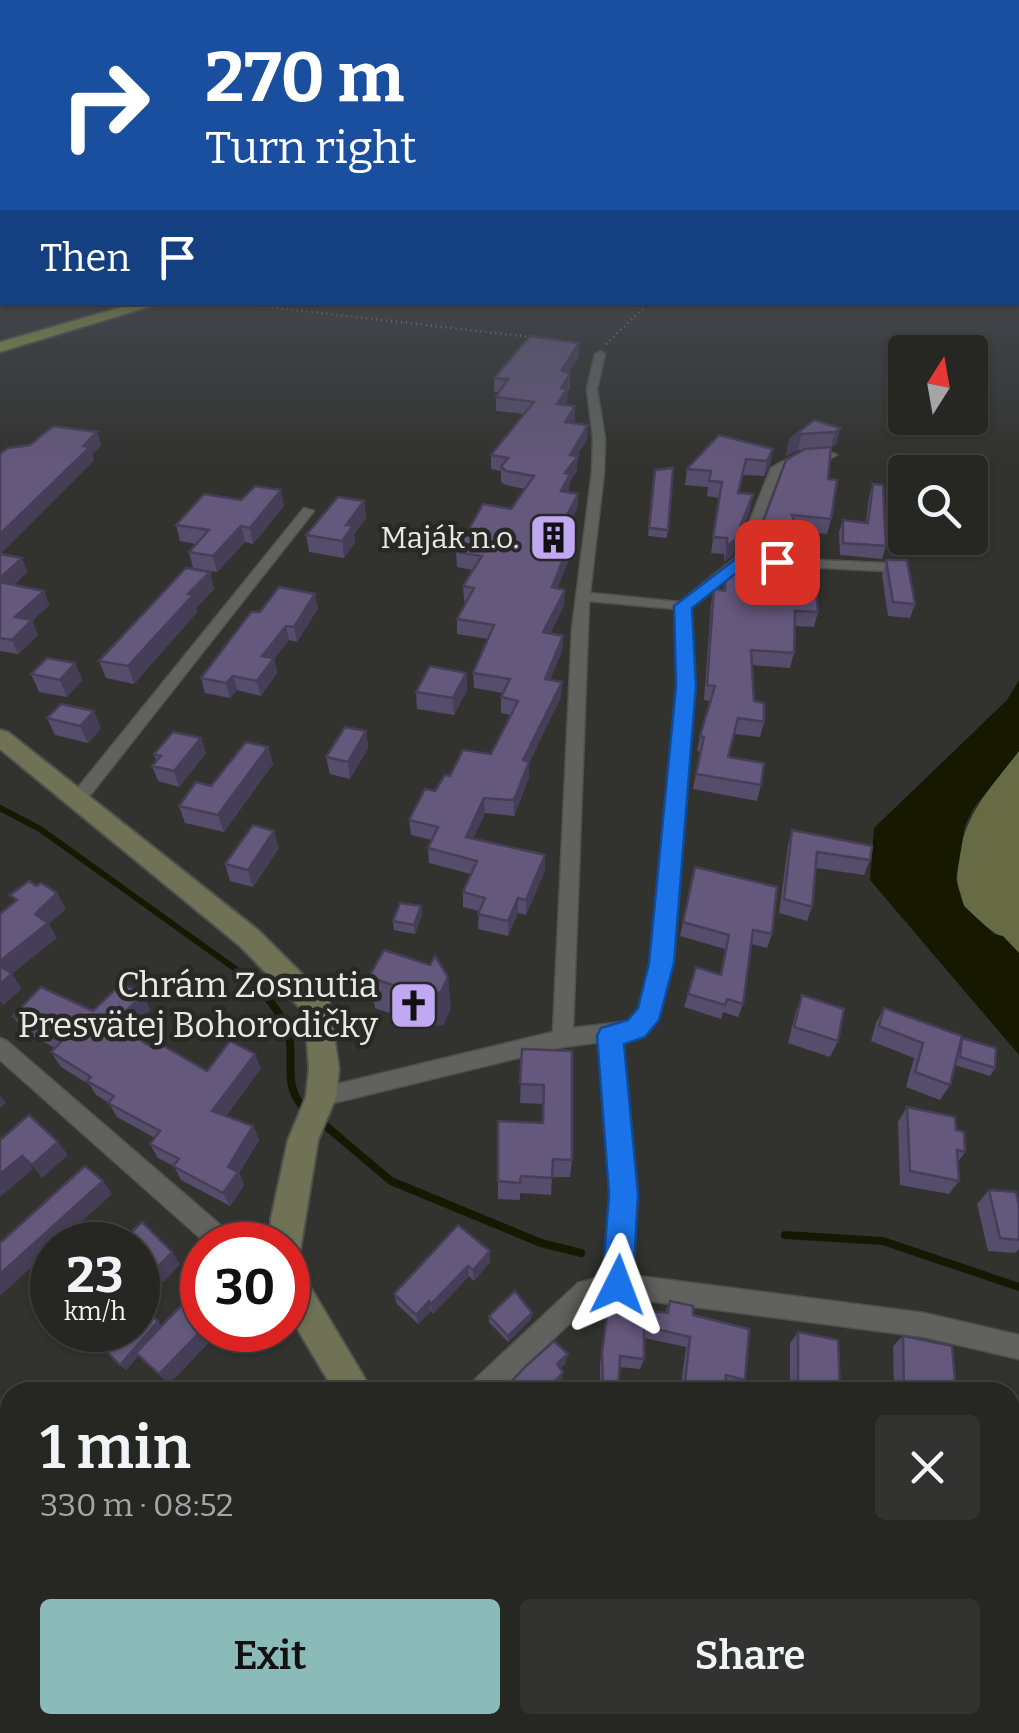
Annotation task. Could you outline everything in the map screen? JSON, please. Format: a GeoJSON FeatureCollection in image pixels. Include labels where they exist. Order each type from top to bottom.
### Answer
{"type":"FeatureCollection","features":[{"type":"Feature","properties":{"kind":"highway"},"geometry":{"type":"LineString","coordinates":[[0,338],[116,305]]}},
{"type":"Feature","properties":{"kind":"highway"},"geometry":{"type":"LineString","coordinates":[[0,347],[147,305]]}},
{"type":"Feature","properties":{"kind":"street"},"geometry":{"type":"LineString","coordinates":[[563,1038],[583,596],[599,455],[592,389],[602,351]]}},
{"type":"Feature","properties":{"kind":"street"},"geometry":{"type":"LineString","coordinates":[[583,596],[683,606],[750,561],[775,470],[798,458],[831,456]]}},
{"type":"Feature","properties":{"kind":"street"},"geometry":{"type":"LineString","coordinates":[[78,799],[308,511]]}},
{"type":"Feature","properties":{"kind":"street"},"geometry":{"type":"LineString","coordinates":[[777,562],[884,568]]}},
{"type":"Feature","properties":{"kind":"street"},"geometry":{"type":"LineString","coordinates":[[321,1097],[563,1038],[610,1036],[636,1030],[650,1013],[661,963],[686,686],[683,606]]}},
{"type":"Feature","properties":{"kind":"street"},"geometry":{"type":"LineString","coordinates":[[0,737],[249,938],[320,1009],[324,1069],[321,1097],[303,1140],[287,1222]]}},
{"type":"Feature","properties":{"kind":"street"},"geometry":{"type":"LineString","coordinates":[[610,1036],[623,1194],[618,1285]]}},
{"type":"Feature","properties":{"kind":"street"},"geometry":{"type":"LineString","coordinates":[[0,1047],[199,1222]]}},
{"type":"Feature","properties":{"kind":"street"},"geometry":{"type":"LineString","coordinates":[[491,1382],[586,1292],[618,1285],[924,1325],[1019,1347]]}},
{"type":"Feature","properties":{"kind":"street"},"geometry":{"type":"LineString","coordinates":[[310,1318],[349,1382]]}},
{"type":"Feature","properties":{"kind":"path"},"geometry":{"type":"LineString","coordinates":[[252,305],[505,331],[602,351],[647,305]]}},
{"type":"Feature","properties":{"kind":"green space"},"geometry":{"type":"Polygon","coordinates":[[[1019,751],[1019,953],[967,909],[959,894],[957,876],[971,818],[1019,751]]]}},
{"type":"Feature","properties":{"kind":"shaded area"},"geometry":{"type":"Polygon","coordinates":[[[1019,680],[1019,751],[973,809],[965,826],[956,879],[964,906],[1019,953],[1019,1055],[870,880],[874,828],[1007,700],[1019,680]]]}},
{"type":"Feature","properties":{"kind":"building"},"geometry":{"type":"Polygon","coordinates":[[[530,336],[579,343],[562,370],[570,374],[561,388],[567,389],[557,404],[575,406],[565,422],[588,425],[570,455],[578,456],[565,473],[570,474],[561,491],[578,494],[565,519],[574,520],[565,539],[571,540],[552,587],[565,590],[543,632],[563,636],[545,679],[562,682],[523,760],[529,762],[514,800],[484,798],[466,837],[545,855],[526,900],[518,898],[508,921],[478,914],[485,898],[463,892],[477,861],[428,848],[438,827],[409,820],[425,789],[435,791],[445,775],[450,776],[463,750],[491,754],[518,701],[501,697],[510,679],[473,673],[494,625],[457,619],[474,588],[463,586],[482,556],[456,552],[483,504],[511,509],[534,476],[506,471],[501,467],[508,458],[491,455],[534,402],[496,397],[508,379],[494,378],[530,336]]]}},
{"type":"Feature","properties":{"kind":"building"},"geometry":{"type":"Polygon","coordinates":[[[814,420],[840,428],[835,432],[801,434],[789,440],[814,420]]]}},
{"type":"Feature","properties":{"kind":"building"},"geometry":{"type":"Polygon","coordinates":[[[53,426],[97,432],[83,446],[90,447],[0,534],[0,454],[8,448],[30,445],[53,426]]]}},
{"type":"Feature","properties":{"kind":"building"},"geometry":{"type":"Polygon","coordinates":[[[719,435],[773,449],[767,461],[746,459],[738,493],[753,494],[735,540],[727,546],[727,538],[713,537],[722,482],[709,481],[711,471],[687,469],[719,435]]]}},
{"type":"Feature","properties":{"kind":"building"},"geometry":{"type":"Polygon","coordinates":[[[831,447],[828,479],[837,480],[831,519],[792,515],[800,540],[757,538],[786,460],[805,449],[831,447]]]}},
{"type":"Feature","properties":{"kind":"building"},"geometry":{"type":"Polygon","coordinates":[[[673,468],[668,530],[649,528],[655,470],[673,468]]]}},
{"type":"Feature","properties":{"kind":"building"},"geometry":{"type":"Polygon","coordinates":[[[873,484],[883,485],[886,546],[843,543],[843,520],[868,523],[873,484]]]}},
{"type":"Feature","properties":{"kind":"building"},"geometry":{"type":"Polygon","coordinates":[[[255,486],[281,490],[250,528],[241,526],[213,556],[189,552],[209,530],[176,525],[204,494],[241,500],[255,486]]]}},
{"type":"Feature","properties":{"kind":"building"},"geometry":{"type":"Polygon","coordinates":[[[338,497],[364,501],[346,525],[353,526],[342,541],[306,535],[338,497]]]}},
{"type":"Feature","properties":{"kind":"building"},"geometry":{"type":"Polygon","coordinates":[[[748,553],[805,556],[813,560],[818,612],[795,611],[794,653],[751,650],[754,701],[764,703],[764,722],[738,718],[728,757],[764,763],[761,785],[696,774],[704,737],[700,736],[715,686],[707,685],[714,589],[725,591],[726,570],[748,553]]]}},
{"type":"Feature","properties":{"kind":"building"},"geometry":{"type":"Polygon","coordinates":[[[0,554],[22,558],[0,578],[0,554]]]}},
{"type":"Feature","properties":{"kind":"building"},"geometry":{"type":"Polygon","coordinates":[[[886,560],[907,560],[915,604],[893,602],[886,560]]]}},
{"type":"Feature","properties":{"kind":"building"},"geometry":{"type":"Polygon","coordinates":[[[186,568],[210,572],[128,666],[99,661],[186,568]]]}},
{"type":"Feature","properties":{"kind":"building"},"geometry":{"type":"Polygon","coordinates":[[[0,582],[44,591],[15,617],[32,620],[12,640],[0,638],[0,582]]]}},
{"type":"Feature","properties":{"kind":"building"},"geometry":{"type":"Polygon","coordinates":[[[279,587],[315,594],[294,627],[286,626],[262,656],[274,658],[257,681],[233,676],[226,683],[201,678],[251,612],[260,612],[279,587]]]}},
{"type":"Feature","properties":{"kind":"building"},"geometry":{"type":"Polygon","coordinates":[[[47,658],[75,663],[60,680],[31,674],[47,658]]]}},
{"type":"Feature","properties":{"kind":"building"},"geometry":{"type":"Polygon","coordinates":[[[430,666],[466,673],[453,698],[416,692],[430,666]]]}},
{"type":"Feature","properties":{"kind":"building"},"geometry":{"type":"Polygon","coordinates":[[[61,704],[94,711],[80,726],[47,718],[61,704]]]}},
{"type":"Feature","properties":{"kind":"building"},"geometry":{"type":"Polygon","coordinates":[[[345,727],[366,731],[348,762],[326,757],[345,727]]]}},
{"type":"Feature","properties":{"kind":"building"},"geometry":{"type":"Polygon","coordinates":[[[173,732],[201,738],[174,771],[152,766],[161,756],[154,754],[173,732]]]}},
{"type":"Feature","properties":{"kind":"building"},"geometry":{"type":"Polygon","coordinates":[[[246,742],[268,747],[218,815],[179,806],[196,782],[211,786],[246,742]]]}},
{"type":"Feature","properties":{"kind":"building"},"geometry":{"type":"Polygon","coordinates":[[[253,825],[274,831],[248,870],[225,864],[253,825]]]}},
{"type":"Feature","properties":{"kind":"building"},"geometry":{"type":"Polygon","coordinates":[[[792,830],[872,846],[870,860],[817,852],[812,907],[784,899],[792,830]]]}},
{"type":"Feature","properties":{"kind":"building"},"geometry":{"type":"Polygon","coordinates":[[[695,867],[777,887],[772,934],[753,930],[743,1004],[727,999],[725,1005],[688,994],[696,967],[721,975],[729,935],[683,922],[695,867]]]}},
{"type":"Feature","properties":{"kind":"building"},"geometry":{"type":"Polygon","coordinates":[[[29,881],[57,893],[35,914],[48,923],[0,961],[0,914],[17,900],[10,895],[29,881]]]}},
{"type":"Feature","properties":{"kind":"building"},"geometry":{"type":"Polygon","coordinates":[[[400,903],[421,906],[414,925],[393,921],[400,903]]]}},
{"type":"Feature","properties":{"kind":"building"},"geometry":{"type":"Polygon","coordinates":[[[384,950],[430,965],[435,956],[448,977],[441,992],[425,996],[369,977],[384,950]]]}},
{"type":"Feature","properties":{"kind":"building"},"geometry":{"type":"Polygon","coordinates":[[[0,966],[12,974],[0,984],[0,966]]]}},
{"type":"Feature","properties":{"kind":"building"},"geometry":{"type":"Polygon","coordinates":[[[122,983],[143,994],[113,1024],[150,1046],[155,1041],[207,1071],[230,1041],[255,1054],[212,1111],[253,1126],[228,1167],[238,1172],[223,1193],[173,1166],[179,1159],[150,1144],[160,1131],[108,1103],[114,1096],[87,1081],[91,1077],[51,1052],[61,1042],[13,1016],[41,987],[93,1011],[122,983]]]}},
{"type":"Feature","properties":{"kind":"building"},"geometry":{"type":"Polygon","coordinates":[[[802,995],[844,1009],[838,1041],[794,1027],[802,995]]]}},
{"type":"Feature","properties":{"kind":"building"},"geometry":{"type":"Polygon","coordinates":[[[884,1008],[962,1036],[950,1085],[915,1072],[923,1043],[879,1026],[884,1008]]]}},
{"type":"Feature","properties":{"kind":"building"},"geometry":{"type":"Polygon","coordinates":[[[962,1038],[996,1048],[995,1068],[960,1057],[962,1038]]]}},
{"type":"Feature","properties":{"kind":"building"},"geometry":{"type":"Polygon","coordinates":[[[522,1049],[572,1051],[572,1160],[553,1159],[552,1178],[521,1176],[520,1183],[498,1181],[498,1121],[543,1123],[544,1085],[520,1084],[522,1049]]]}},
{"type":"Feature","properties":{"kind":"building"},"geometry":{"type":"Polygon","coordinates":[[[907,1107],[955,1117],[956,1130],[964,1132],[965,1152],[957,1150],[959,1181],[910,1171],[907,1107]]]}},
{"type":"Feature","properties":{"kind":"building"},"geometry":{"type":"Polygon","coordinates":[[[29,1115],[58,1142],[32,1165],[22,1156],[0,1174],[0,1140],[29,1115]]]}},
{"type":"Feature","properties":{"kind":"building"},"geometry":{"type":"Polygon","coordinates":[[[85,1166],[103,1181],[58,1222],[30,1222],[30,1247],[0,1274],[0,1243],[85,1166]]]}},
{"type":"Feature","properties":{"kind":"building"},"geometry":{"type":"Polygon","coordinates":[[[989,1190],[1016,1192],[1019,1240],[1000,1238],[989,1190]]]}},
{"type":"Feature","properties":{"kind":"building"},"geometry":{"type":"Polygon","coordinates":[[[458,1225],[490,1251],[473,1270],[468,1266],[416,1315],[394,1294],[458,1225]]]}},
{"type":"Feature","properties":{"kind":"building"},"geometry":{"type":"Polygon","coordinates":[[[160,1240],[172,1252],[160,1265],[160,1240]]]}},
{"type":"Feature","properties":{"kind":"building"},"geometry":{"type":"Polygon","coordinates":[[[515,1291],[532,1313],[508,1336],[489,1316],[515,1291]]]}},
{"type":"Feature","properties":{"kind":"building"},"geometry":{"type":"Polygon","coordinates":[[[670,1301],[693,1306],[693,1315],[749,1329],[745,1380],[726,1375],[726,1382],[685,1382],[690,1337],[644,1326],[644,1359],[620,1356],[619,1382],[603,1382],[608,1307],[668,1313],[670,1301]]]}},
{"type":"Feature","properties":{"kind":"building"},"geometry":{"type":"Polygon","coordinates":[[[180,1307],[180,1352],[159,1374],[136,1353],[160,1352],[160,1328],[180,1307]]]}},
{"type":"Feature","properties":{"kind":"building"},"geometry":{"type":"Polygon","coordinates":[[[798,1332],[838,1340],[840,1382],[798,1382],[798,1332]]]}},
{"type":"Feature","properties":{"kind":"building"},"geometry":{"type":"Polygon","coordinates":[[[903,1336],[952,1346],[955,1382],[904,1382],[903,1336]]]}},
{"type":"Feature","properties":{"kind":"building"},"geometry":{"type":"Polygon","coordinates":[[[554,1341],[568,1354],[557,1364],[563,1372],[554,1382],[511,1382],[554,1341]]]}},
{"type":"Feature","properties":{"kind":"building"},"geometry":{"type":"Polygon","coordinates":[[[109,1352],[131,1352],[120,1365],[109,1352]]]}},
{"type":"Feature","properties":{"kind":"waterway"},"geometry":{"type":"LineString","coordinates":[[0,808],[40,829],[258,985],[264,994]]}},
{"type":"Feature","properties":{"kind":"waterway"},"geometry":{"type":"LineString","coordinates":[[263,992],[286,1026],[293,1090],[306,1110]]}},
{"type":"Feature","properties":{"kind":"waterway"},"geometry":{"type":"LineString","coordinates":[[320,1121],[391,1181],[541,1243],[581,1253]]}},
{"type":"Feature","properties":{"kind":"waterway"},"geometry":{"type":"LineString","coordinates":[[785,1235],[883,1241],[1019,1287]]}},
{"type":"Feature","properties":{"kind":"place","name":"Maják n.o."},"geometry":{"type":"Point","coordinates":[554,538]}},
{"type":"Feature","properties":{"kind":"place","name":"Chrám Zosnutia Presvätej Bohorodičky"},"geometry":{"type":"Point","coordinates":[413,1005]}},
{"type":"Feature","properties":{"kind":"route"},"geometry":{"type":"LineString","coordinates":[[618,1285],[623,1194],[610,1036],[636,1030],[650,1013],[661,963],[686,686],[683,606],[741,560],[777,562]]}}]}
